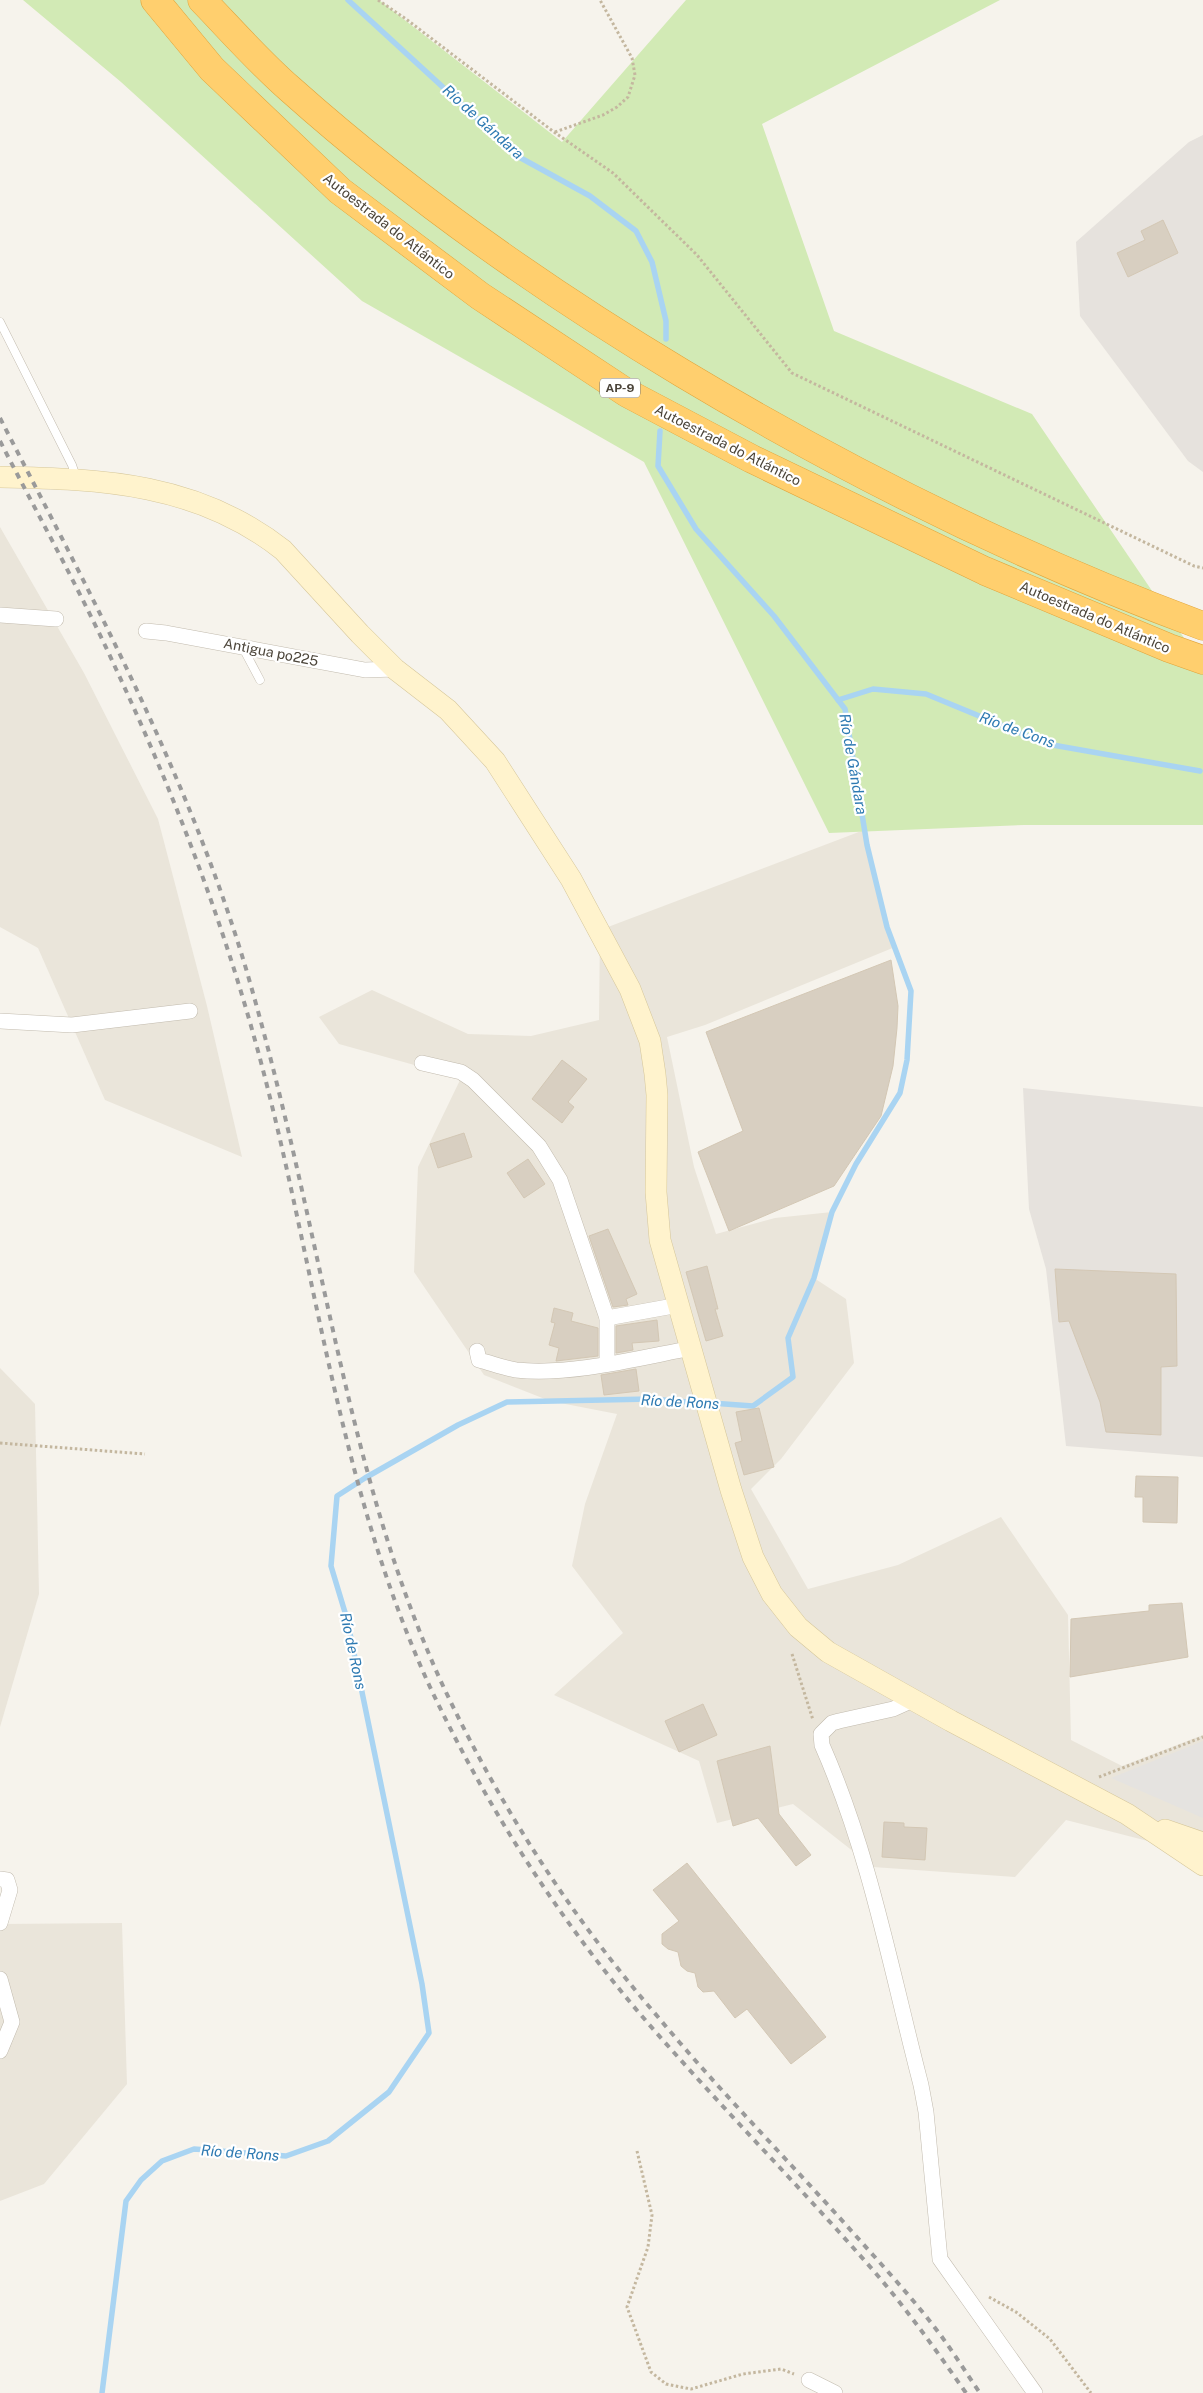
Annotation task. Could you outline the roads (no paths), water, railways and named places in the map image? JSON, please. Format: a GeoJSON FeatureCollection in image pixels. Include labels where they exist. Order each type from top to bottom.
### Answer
{"type":"FeatureCollection","features":[{"type":"Feature","properties":{"kind":"highway","name":"Autoestrada do Atlántico"},"geometry":{"type":"LineString","coordinates":[[155,0],[212,69],[340,191],[480,296],[627,393],[752,460],[985,571],[1169,648],[1203,660]]}},
{"type":"Feature","properties":{"kind":"highway"},"geometry":{"type":"LineString","coordinates":[[202,0],[288,88],[389,172],[489,249],[605,326],[752,415],[896,492],[1024,552],[1200,625]]}},
{"type":"Feature","properties":{"kind":"main road"},"geometry":{"type":"LineString","coordinates":[[0,477],[76,479],[131,484],[167,492],[236,520],[269,539],[297,563],[360,634],[395,669],[448,710],[495,761],[571,878],[630,989],[650,1041],[657,1095],[655,1145],[657,1219],[666,1266],[751,1551],[772,1594],[810,1639],[828,1652],[913,1700],[1136,1819],[1203,1864]]}},
{"type":"Feature","properties":{"kind":"main road"},"geometry":{"type":"LineString","coordinates":[[1136,1819],[1203,1843]]}},
{"type":"Feature","properties":{"kind":"street"},"geometry":{"type":"LineString","coordinates":[[0,614],[56,619]]}},
{"type":"Feature","properties":{"kind":"street","name":"Antigua po225"},"geometry":{"type":"LineString","coordinates":[[146,631],[365,670],[395,669]]}},
{"type":"Feature","properties":{"kind":"street"},"geometry":{"type":"LineString","coordinates":[[0,1021],[72,1025],[190,1011]]}},
{"type":"Feature","properties":{"kind":"street"},"geometry":{"type":"LineString","coordinates":[[422,1063],[461,1072],[473,1080],[539,1146],[560,1180],[607,1318],[607,1364]]}},
{"type":"Feature","properties":{"kind":"street"},"geometry":{"type":"LineString","coordinates":[[607,1318],[678,1305]]}},
{"type":"Feature","properties":{"kind":"street"},"geometry":{"type":"LineString","coordinates":[[477,1351],[479,1360],[516,1370],[586,1368],[692,1348]]}},
{"type":"Feature","properties":{"kind":"street"},"geometry":{"type":"LineString","coordinates":[[913,1700],[893,1709],[832,1723],[822,1734],[822,1745],[852,1821],[876,1896],[921,2085],[926,2112],[940,2259],[1035,2393]]}},
{"type":"Feature","properties":{"kind":"street"},"geometry":{"type":"LineString","coordinates":[[0,1880],[7,1880],[10,1890],[0,1923]]}},
{"type":"Feature","properties":{"kind":"street"},"geometry":{"type":"LineString","coordinates":[[0,1978],[12,2022],[0,2050]]}},
{"type":"Feature","properties":{"kind":"street"},"geometry":{"type":"LineString","coordinates":[[809,2380],[834,2393]]}},
{"type":"Feature","properties":{"kind":"lane"},"geometry":{"type":"LineString","coordinates":[[0,322],[72,465],[76,479]]}},
{"type":"Feature","properties":{"kind":"lane"},"geometry":{"type":"LineString","coordinates":[[242,647],[260,680]]}},
{"type":"Feature","properties":{"kind":"waterway","name":"Río de Gándara"},"geometry":{"type":"LineString","coordinates":[[348,0],[519,157],[590,196],[636,231],[652,262],[666,321],[666,339]]}},
{"type":"Feature","properties":{"kind":"waterway","name":"Río de Gándara"},"geometry":{"type":"LineString","coordinates":[[660,431],[658,466],[696,529],[774,616],[845,709],[867,845],[887,927],[911,991],[907,1060],[900,1093],[856,1164],[832,1212],[814,1278],[788,1338],[793,1377],[753,1406],[711,1403]]}},
{"type":"Feature","properties":{"kind":"waterway","name":"Río de Cons"},"geometry":{"type":"LineString","coordinates":[[838,700],[873,689],[926,694],[1047,744],[1200,771]]}},
{"type":"Feature","properties":{"kind":"waterway","name":"Río de Rons"},"geometry":{"type":"LineString","coordinates":[[102,2393],[126,2201],[141,2180],[162,2161],[194,2149],[286,2156],[328,2141],[389,2092],[429,2033],[422,1984],[347,1619],[331,1566],[337,1496],[458,1425],[507,1402],[650,1399],[701,1403]]}},
{"type":"Feature","properties":{"kind":"railway"},"geometry":{"type":"LineString","coordinates":[[0,418],[134,685],[194,821],[221,891],[256,1003],[277,1084],[347,1392],[373,1492],[388,1542],[423,1640],[466,1733],[514,1819],[540,1860],[567,1900],[626,1979],[704,2070],[908,2294],[942,2337],[980,2393]]}},
{"type":"Feature","properties":{"kind":"railway"},"geometry":{"type":"LineString","coordinates":[[0,441],[103,640],[136,713],[192,848],[225,940],[253,1033],[274,1115],[348,1446],[371,1528],[398,1608],[430,1687],[477,1778],[503,1823],[530,1866],[589,1951],[654,2030],[872,2269],[897,2299],[966,2393]]}}]}
